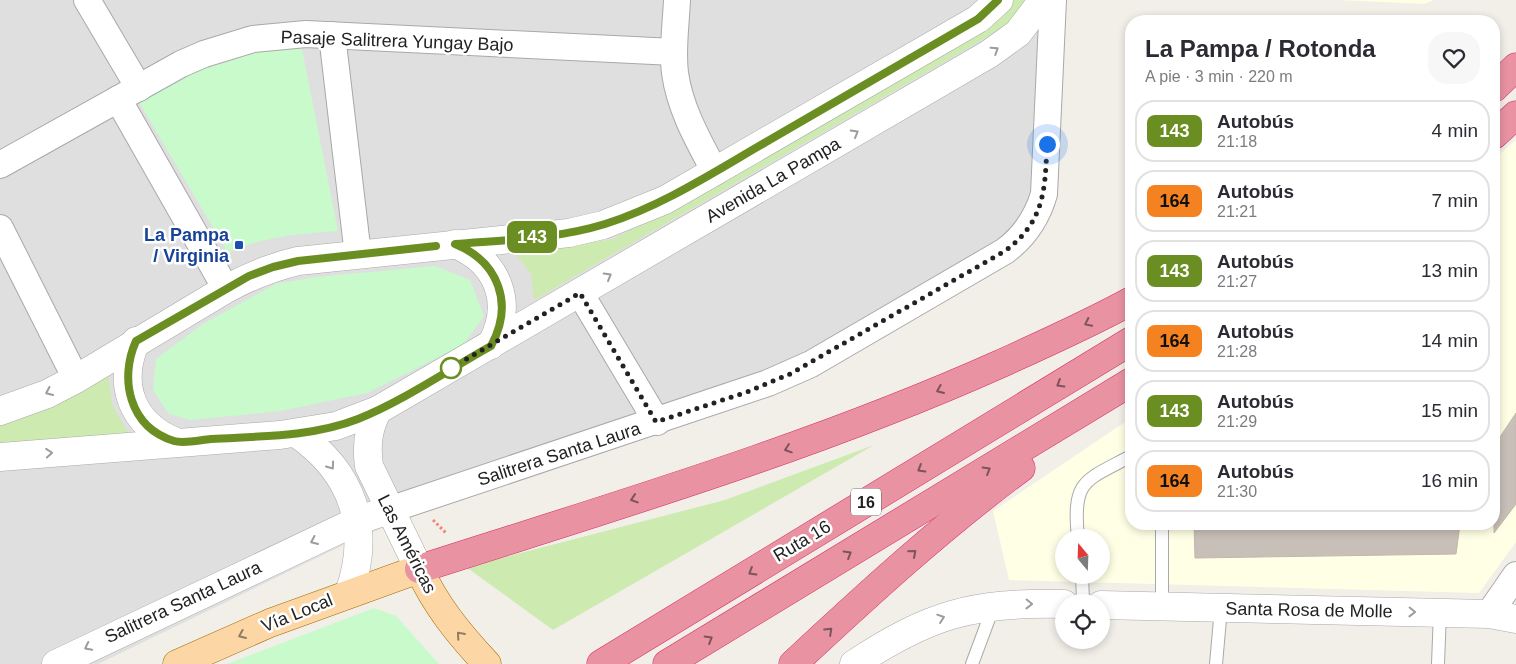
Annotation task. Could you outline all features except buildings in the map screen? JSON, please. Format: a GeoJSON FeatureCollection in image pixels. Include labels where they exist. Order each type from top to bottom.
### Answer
{"type":"FeatureCollection","features":[{"type":"Feature","properties":{"kind":"highway"},"geometry":{"type":"LineString","coordinates":[[1500,76],[1516,66]]}},
{"type":"Feature","properties":{"kind":"highway"},"geometry":{"type":"LineString","coordinates":[[1500,82],[1516,66]]}},
{"type":"Feature","properties":{"kind":"highway"},"geometry":{"type":"LineString","coordinates":[[1500,130],[1516,115]]}},
{"type":"Feature","properties":{"kind":"highway"},"geometry":{"type":"LineString","coordinates":[[418,568],[827,436],[966,379],[1125,304]]}},
{"type":"Feature","properties":{"kind":"highway","name":"Ruta 16"},"geometry":{"type":"LineString","coordinates":[[601,664],[1125,345]]}},
{"type":"Feature","properties":{"kind":"highway","name":"Ruta 16"},"geometry":{"type":"LineString","coordinates":[[667,664],[1125,388]]}},
{"type":"Feature","properties":{"kind":"highway"},"geometry":{"type":"LineString","coordinates":[[793,664],[904,561],[960,514],[1125,389]]}},
{"type":"Feature","properties":{"kind":"main road","name":"Vía Local"},"geometry":{"type":"LineString","coordinates":[[177,664],[270,623],[418,568]]}},
{"type":"Feature","properties":{"kind":"main road","name":"Las Américas"},"geometry":{"type":"LineString","coordinates":[[418,568],[440,610],[456,631],[487,664]]}},
{"type":"Feature","properties":{"kind":"street"},"geometry":{"type":"LineString","coordinates":[[87,0],[128,94],[226,289]]}},
{"type":"Feature","properties":{"kind":"street"},"geometry":{"type":"LineString","coordinates":[[677,0],[674,52],[679,91],[684,110],[715,172]]}},
{"type":"Feature","properties":{"kind":"street","name":"Avenida La Pampa"},"geometry":{"type":"LineString","coordinates":[[0,411],[47,394],[249,276],[273,267],[298,261],[569,233],[603,225],[665,200],[978,19],[998,0]]}},
{"type":"Feature","properties":{"kind":"street","name":"Avenida La Pampa"},"geometry":{"type":"LineString","coordinates":[[0,457],[296,433],[336,426],[378,410],[491,346],[989,54],[1018,33],[1043,0]]}},
{"type":"Feature","properties":{"kind":"street","name":"Salitrera Santa Laura"},"geometry":{"type":"LineString","coordinates":[[56,664],[359,520],[747,392],[790,374],[997,256],[1017,242],[1035,218],[1044,194],[1053,0]]}},
{"type":"Feature","properties":{"kind":"street"},"geometry":{"type":"LineString","coordinates":[[332,35],[358,255]]}},
{"type":"Feature","properties":{"kind":"street","name":"Pasaje Salitrera Yungay Bajo"},"geometry":{"type":"LineString","coordinates":[[0,165],[181,64],[228,45],[280,36],[332,35],[674,52]]}},
{"type":"Feature","properties":{"kind":"street"},"geometry":{"type":"LineString","coordinates":[[0,228],[76,378]]}},
{"type":"Feature","properties":{"kind":"street"},"geometry":{"type":"LineString","coordinates":[[455,244],[480,258],[497,282],[502,302],[501,321],[491,346]]}},
{"type":"Feature","properties":{"kind":"street"},"geometry":{"type":"LineString","coordinates":[[580,293],[656,422]]}},
{"type":"Feature","properties":{"kind":"street"},"geometry":{"type":"LineString","coordinates":[[136,341],[127,370],[131,400],[144,422],[164,437],[176,442]]}},
{"type":"Feature","properties":{"kind":"street","name":"Las Américas"},"geometry":{"type":"LineString","coordinates":[[378,410],[369,431],[367,454],[372,477],[418,568]]}},
{"type":"Feature","properties":{"kind":"street","name":"Las Américas"},"geometry":{"type":"LineString","coordinates":[[296,433],[311,444],[335,469],[359,520],[359,556],[349,593]]}},
{"type":"Feature","properties":{"kind":"street"},"geometry":{"type":"LineString","coordinates":[[1488,614],[1516,575]]}},
{"type":"Feature","properties":{"kind":"street"},"geometry":{"type":"LineString","coordinates":[[854,664],[917,626],[967,610],[994,605],[1055,604]]}},
{"type":"Feature","properties":{"kind":"street","name":"Santa Rosa de Molle"},"geometry":{"type":"LineString","coordinates":[[1110,605],[1440,612],[1488,614],[1516,619]]}},
{"type":"Feature","properties":{"kind":"lane"},"geometry":{"type":"LineString","coordinates":[[1077,529],[1076,519],[1079,491],[1088,479],[1125,459]]}},
{"type":"Feature","properties":{"kind":"lane"},"geometry":{"type":"LineString","coordinates":[[1162,530],[1162,606]]}},
{"type":"Feature","properties":{"kind":"lane"},"geometry":{"type":"LineString","coordinates":[[972,664],[994,605]]}},
{"type":"Feature","properties":{"kind":"lane"},"geometry":{"type":"LineString","coordinates":[[1216,664],[1221,608]]}},
{"type":"Feature","properties":{"kind":"lane"},"geometry":{"type":"LineString","coordinates":[[1438,664],[1440,612]]}},
{"type":"Feature","properties":{"kind":"path"},"geometry":{"type":"LineString","coordinates":[[417,500],[443,532],[455,535],[460,533],[467,553]]}},
{"type":"Feature","properties":{"kind":"shaded area"},"geometry":{"type":"Polygon","coordinates":[[[0,0],[1064,0],[1041,223],[1003,268],[800,382],[411,515],[329,552],[98,664],[0,664],[0,0]]]}},
{"type":"Feature","properties":{"kind":"shaded area"},"geometry":{"type":"Polygon","coordinates":[[[1339,0],[1434,0],[1424,4],[1339,0]]]}},
{"type":"Feature","properties":{"kind":"shaded area"},"geometry":{"type":"Polygon","coordinates":[[[1516,140],[1516,542],[1479,593],[1110,583],[1110,529],[1055,529],[1055,581],[1009,580],[993,511],[1125,422],[1125,530],[1500,530],[1500,154],[1516,140]]]}},
{"type":"Feature","properties":{"kind":"green space"},"geometry":{"type":"Polygon","coordinates":[[[1011,0],[1026,0],[1013,22],[534,300],[531,274],[515,253],[614,239],[999,20],[1011,0]]]}},
{"type":"Feature","properties":{"kind":"green space"},"geometry":{"type":"Polygon","coordinates":[[[301,44],[338,231],[268,239],[228,253],[139,102],[226,51],[301,44]]]}},
{"type":"Feature","properties":{"kind":"green space"},"geometry":{"type":"Polygon","coordinates":[[[435,266],[470,280],[484,316],[463,345],[367,393],[280,411],[191,420],[169,414],[153,390],[156,359],[203,324],[276,284],[316,277],[435,266]]]}},
{"type":"Feature","properties":{"kind":"green space"},"geometry":{"type":"Polygon","coordinates":[[[108,374],[112,404],[128,433],[0,443],[0,424],[48,407],[108,374]]]}},
{"type":"Feature","properties":{"kind":"green space"},"geometry":{"type":"Polygon","coordinates":[[[874,445],[553,630],[466,567],[725,500],[874,445]]]}},
{"type":"Feature","properties":{"kind":"green space"},"geometry":{"type":"Polygon","coordinates":[[[374,608],[396,616],[439,664],[227,664],[374,608]]]}},
{"type":"Feature","properties":{"kind":"bus line","name":"143"},"geometry":{"type":"LineString","coordinates":[[436,246],[298,261],[273,267],[249,276],[136,341],[130,355],[127,370],[131,400],[136,411],[144,422],[154,430],[176,442],[280,435],[316,430],[358,419],[378,410],[491,346],[497,334],[502,308],[497,282],[480,258],[455,244],[569,233],[603,225],[635,214],[665,200],[715,172],[978,19],[992,8],[998,0]]}},
{"type":"Feature","properties":{"kind":"place","name":"La Pampa / Virginia"},"geometry":{"type":"Point","coordinates":[239,245]}},
{"type":"Feature","properties":{"kind":"route"},"geometry":{"type":"LineString","coordinates":[[451,368],[580,293],[656,422],[747,392],[811,364],[1005,251],[1017,242],[1035,218],[1044,194],[1047,144]]}}]}
